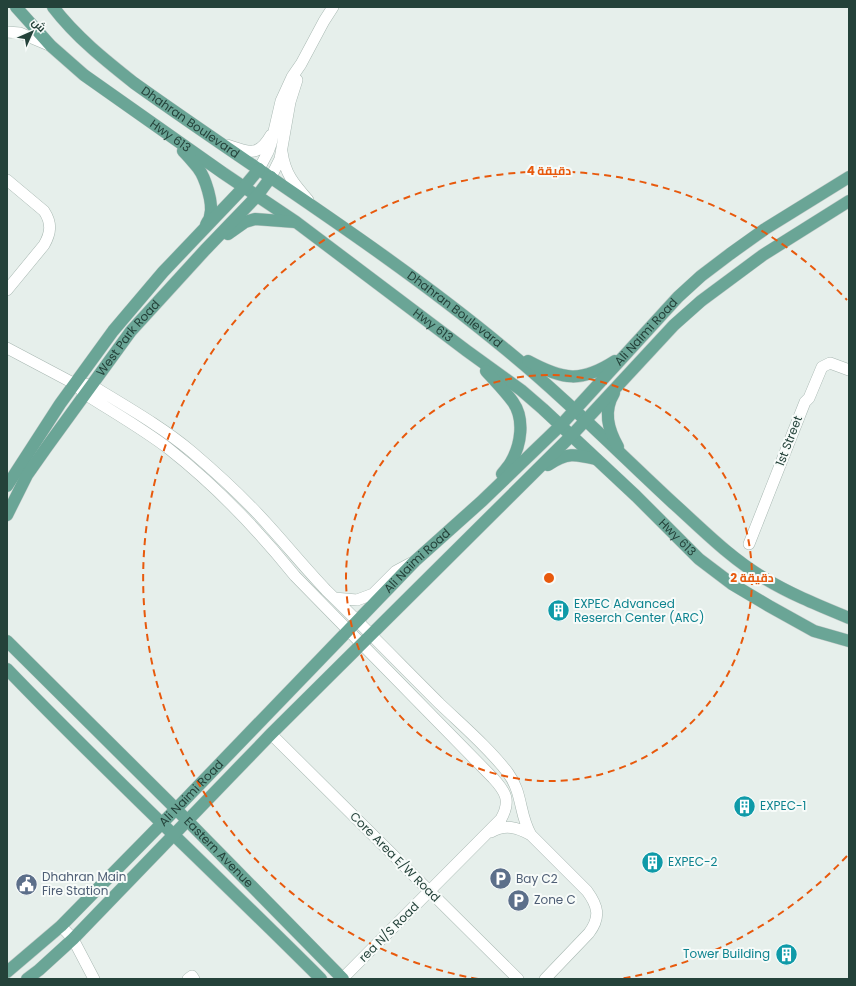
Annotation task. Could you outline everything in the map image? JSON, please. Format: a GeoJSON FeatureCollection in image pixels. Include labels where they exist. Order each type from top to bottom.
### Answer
{"type":"FeatureCollection","features":[{"type":"Feature","properties":{"kind":"main road","name":"Hwy 613"},"geometry":{"type":"LineString","coordinates":[[16,7],[50,46],[84,75],[244,188],[296,222],[467,352],[521,390],[561,425],[699,559],[732,584],[814,631],[849,641]]}},
{"type":"Feature","properties":{"kind":"main road","name":"Dhahran Boulevard"},"geometry":{"type":"LineString","coordinates":[[54,7],[74,31],[98,55],[163,104],[416,279],[505,349],[575,410],[626,460],[730,553],[763,577],[812,603],[849,618]]}},
{"type":"Feature","properties":{"kind":"main road"},"geometry":{"type":"LineString","coordinates":[[167,134],[198,168],[203,176],[208,192],[211,210],[210,217],[203,231]]}},
{"type":"Feature","properties":{"kind":"main road","name":"West Park Road"},"geometry":{"type":"LineString","coordinates":[[7,486],[96,353],[163,272],[244,188],[259,169]]}},
{"type":"Feature","properties":{"kind":"main road","name":"West Park Road"},"geometry":{"type":"LineString","coordinates":[[7,515],[27,476],[131,331],[257,196],[270,177]]}},
{"type":"Feature","properties":{"kind":"main road","name":"Ali Naimi Road"},"geometry":{"type":"LineString","coordinates":[[7,972],[61,926],[415,561],[482,501],[561,425],[628,353],[661,314],[701,276],[765,229],[849,177]]}},
{"type":"Feature","properties":{"kind":"main road","name":"Ali Naimi Road"},"geometry":{"type":"LineString","coordinates":[[27,979],[73,939],[271,734],[529,479],[674,326],[701,301],[763,255],[849,202]]}},
{"type":"Feature","properties":{"kind":"main road"},"geometry":{"type":"LineString","coordinates":[[205,250],[245,222],[254,219],[296,222]]}},
{"type":"Feature","properties":{"kind":"main road"},"geometry":{"type":"LineString","coordinates":[[505,349],[543,369],[565,376],[577,377],[602,370],[628,353]]}},
{"type":"Feature","properties":{"kind":"main road"},"geometry":{"type":"LineString","coordinates":[[467,352],[514,403],[519,415],[520,436],[511,462],[482,501]]}},
{"type":"Feature","properties":{"kind":"main road"},"geometry":{"type":"LineString","coordinates":[[622,380],[610,400],[607,417],[612,436],[626,460]]}},
{"type":"Feature","properties":{"kind":"main road"},"geometry":{"type":"LineString","coordinates":[[529,479],[554,461],[568,454],[581,455],[597,460]]}},
{"type":"Feature","properties":{"kind":"main road","name":"Eastern Avenue"},"geometry":{"type":"LineString","coordinates":[[7,638],[11,646],[187,820],[342,979]]}},
{"type":"Feature","properties":{"kind":"main road","name":"Eastern Avenue"},"geometry":{"type":"LineString","coordinates":[[7,669],[66,730],[173,835],[240,898],[321,979]]}},
{"type":"Feature","properties":{"kind":"street"},"geometry":{"type":"LineString","coordinates":[[259,169],[268,152],[281,101],[292,77],[333,7]]}},
{"type":"Feature","properties":{"kind":"street"},"geometry":{"type":"LineString","coordinates":[[7,32],[20,33],[50,46]]}},
{"type":"Feature","properties":{"kind":"street"},"geometry":{"type":"LineString","coordinates":[[270,177],[280,159],[290,102],[301,64]]}},
{"type":"Feature","properties":{"kind":"street"},"geometry":{"type":"LineString","coordinates":[[222,144],[248,152],[259,150],[268,140],[276,121]]}},
{"type":"Feature","properties":{"kind":"street"},"geometry":{"type":"LineString","coordinates":[[282,148],[286,172],[314,207]]}},
{"type":"Feature","properties":{"kind":"street"},"geometry":{"type":"LineString","coordinates":[[7,180],[44,211],[48,218],[50,231],[44,245],[7,290]]}},
{"type":"Feature","properties":{"kind":"street"},"geometry":{"type":"LineString","coordinates":[[7,348],[149,421],[192,452],[221,478],[268,525],[307,570],[334,598],[509,774],[521,798],[525,825],[531,835],[587,891],[592,898],[597,912],[595,926],[545,979]]}},
{"type":"Feature","properties":{"kind":"street","name":"1st Street"},"geometry":{"type":"LineString","coordinates":[[749,544],[805,402],[809,398],[822,368],[830,363],[849,370]]}},
{"type":"Feature","properties":{"kind":"street","name":"rea N/S Road"},"geometry":{"type":"LineString","coordinates":[[88,390],[196,471],[273,548],[295,576],[488,772],[504,791],[506,797],[506,811],[501,819],[342,979]]}},
{"type":"Feature","properties":{"kind":"street"},"geometry":{"type":"LineString","coordinates":[[334,598],[356,600],[373,594],[396,571],[415,561]]}},
{"type":"Feature","properties":{"kind":"street","name":"Core Area E/W Road"},"geometry":{"type":"LineString","coordinates":[[271,734],[518,979]]}},
{"type":"Feature","properties":{"kind":"street"},"geometry":{"type":"LineString","coordinates":[[486,834],[499,828],[512,827],[520,829],[531,835]]}},
{"type":"Feature","properties":{"kind":"street"},"geometry":{"type":"LineString","coordinates":[[61,926],[73,939],[94,979]]}},
{"type":"Feature","properties":{"kind":"place","name":"EXPEC Advanced Reserch Center (ARC)"},"geometry":{"type":"Point","coordinates":[558,611]}},
{"type":"Feature","properties":{"kind":"place","name":"EXPEC-1"},"geometry":{"type":"Point","coordinates":[745,806]}},
{"type":"Feature","properties":{"kind":"place","name":"EXPEC-2"},"geometry":{"type":"Point","coordinates":[653,862]}},
{"type":"Feature","properties":{"kind":"place","name":"Bay C2"},"geometry":{"type":"Point","coordinates":[501,879]}},
{"type":"Feature","properties":{"kind":"place","name":"Dhahran Main Fire Station"},"geometry":{"type":"Point","coordinates":[26,884]}},
{"type":"Feature","properties":{"kind":"place","name":"Zone C"},"geometry":{"type":"Point","coordinates":[518,900]}},
{"type":"Feature","properties":{"kind":"place","name":"Tower Building"},"geometry":{"type":"Point","coordinates":[786,954]}}]}
